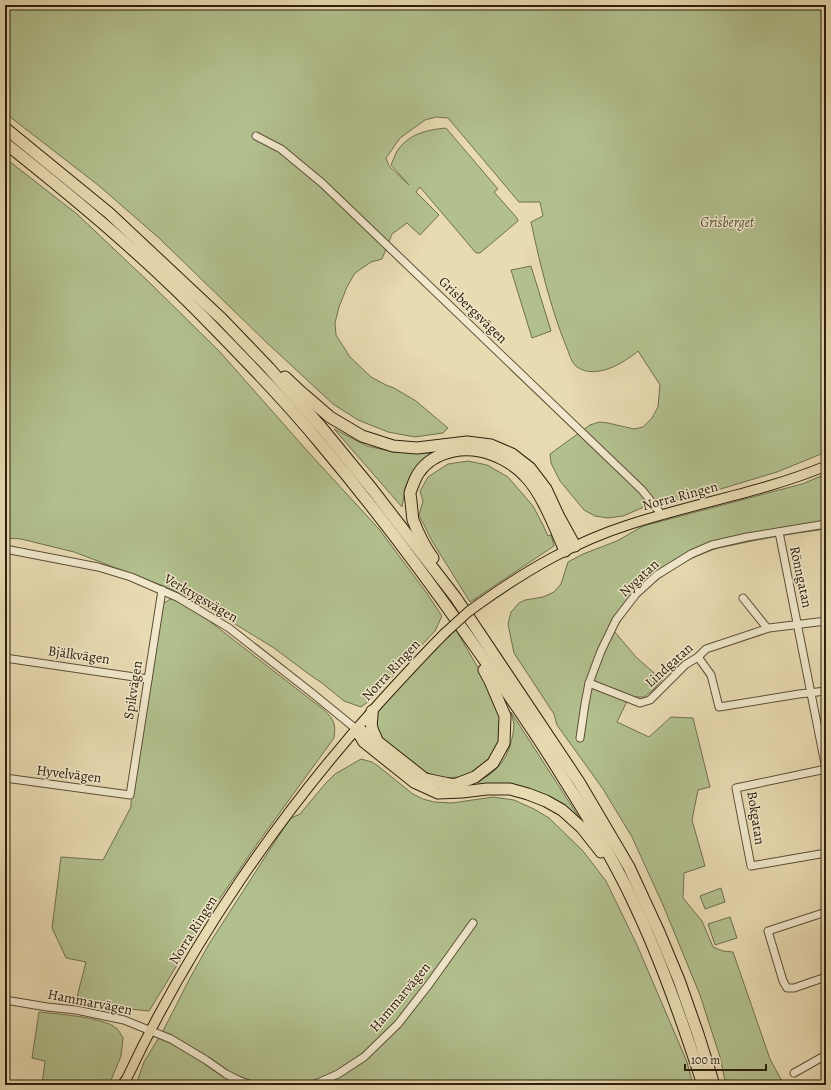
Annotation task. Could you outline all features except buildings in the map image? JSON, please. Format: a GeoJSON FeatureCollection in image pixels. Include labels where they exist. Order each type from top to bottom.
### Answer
{"type":"FeatureCollection","features":[{"type":"Feature","properties":{"kind":"highway"},"geometry":{"type":"LineString","coordinates":[[5,128],[109,213],[195,293],[248,346],[340,450],[456,598],[579,782],[628,867],[659,932],[679,980],[714,1085]]}},
{"type":"Feature","properties":{"kind":"highway"},"geometry":{"type":"LineString","coordinates":[[5,143],[74,198],[136,252],[214,328],[319,441],[417,566],[467,635],[539,740],[589,819],[614,864],[636,907],[673,994],[703,1085]]}},
{"type":"Feature","properties":{"kind":"highway"},"geometry":{"type":"LineString","coordinates":[[248,346],[277,369],[330,417],[362,436],[393,446],[417,448],[467,442],[491,445],[512,454],[530,468],[546,489],[575,546]]}},
{"type":"Feature","properties":{"kind":"highway"},"geometry":{"type":"LineString","coordinates":[[456,598],[447,578],[428,551],[413,519],[410,493],[417,475],[424,465],[434,458],[454,451],[479,451],[492,454],[516,468],[525,476],[537,492],[565,551]]}},
{"type":"Feature","properties":{"kind":"highway"},"geometry":{"type":"LineString","coordinates":[[356,729],[368,734],[425,779],[454,785],[475,777],[493,763],[504,743],[505,716],[490,681],[473,650],[467,635]]}},
{"type":"Feature","properties":{"kind":"highway"},"geometry":{"type":"LineString","coordinates":[[372,712],[372,730],[377,741]]}},
{"type":"Feature","properties":{"kind":"highway"},"geometry":{"type":"LineString","coordinates":[[356,729],[364,742],[414,782],[438,793],[487,789],[510,789],[546,801],[562,810],[582,828],[600,850],[636,907]]}},
{"type":"Feature","properties":{"kind":"main road","name":"Norra Ringen"},"geometry":{"type":"LineString","coordinates":[[124,1083],[184,970],[226,902],[259,854],[356,729],[445,633],[468,612],[505,585],[538,565],[599,535],[630,524],[759,489],[813,472],[826,466]]}},
{"type":"Feature","properties":{"kind":"street","name":"Grisbergsvägen"},"geometry":{"type":"LineString","coordinates":[[256,136],[281,149],[322,183],[642,490],[662,515]]}},
{"type":"Feature","properties":{"kind":"street","name":"Nygatan"},"geometry":{"type":"LineString","coordinates":[[580,738],[590,683],[601,651],[616,620],[636,594],[657,575],[691,554],[712,545],[747,537],[826,524]]}},
{"type":"Feature","properties":{"kind":"street","name":"Rönngatan"},"geometry":{"type":"LineString","coordinates":[[778,532],[826,769]]}},
{"type":"Feature","properties":{"kind":"street","name":"Verktygsvägen"},"geometry":{"type":"LineString","coordinates":[[5,549],[98,567],[131,577],[177,597],[229,628],[356,729]]}},
{"type":"Feature","properties":{"kind":"street","name":"Spikvägen"},"geometry":{"type":"LineString","coordinates":[[130,795],[162,590]]}},
{"type":"Feature","properties":{"kind":"street"},"geometry":{"type":"LineString","coordinates":[[743,598],[767,628]]}},
{"type":"Feature","properties":{"kind":"street","name":"Lindgatan"},"geometry":{"type":"LineString","coordinates":[[590,683],[640,703],[650,700],[685,665],[698,657],[706,649],[767,628],[826,621]]}},
{"type":"Feature","properties":{"kind":"street"},"geometry":{"type":"LineString","coordinates":[[698,657],[711,675],[719,707],[811,692],[826,691]]}},
{"type":"Feature","properties":{"kind":"street","name":"Bjälkvägen"},"geometry":{"type":"LineString","coordinates":[[5,658],[148,679]]}},
{"type":"Feature","properties":{"kind":"street","name":"Bokgatan"},"geometry":{"type":"LineString","coordinates":[[826,769],[736,788],[751,866],[826,853]]}},
{"type":"Feature","properties":{"kind":"street","name":"Hyvelvägen"},"geometry":{"type":"LineString","coordinates":[[5,778],[130,795]]}},
{"type":"Feature","properties":{"kind":"street"},"geometry":{"type":"LineString","coordinates":[[826,912],[768,931],[787,988],[794,988],[826,977]]}},
{"type":"Feature","properties":{"kind":"street","name":"Hammarvägen"},"geometry":{"type":"LineString","coordinates":[[313,1085],[338,1074],[364,1057],[398,1024],[430,983],[472,922]]}},
{"type":"Feature","properties":{"kind":"street","name":"Hammarvägen"},"geometry":{"type":"LineString","coordinates":[[5,1000],[76,1010],[124,1020],[170,1039],[206,1060],[226,1074],[251,1085]]}},
{"type":"Feature","properties":{"kind":"street"},"geometry":{"type":"LineString","coordinates":[[794,1073],[826,1055]]}},
{"type":"Feature","properties":{"kind":"green space","name":"Grisberget"},"geometry":{"type":"Polygon","coordinates":[[[5,5],[826,5],[826,452],[777,472],[704,494],[644,507],[623,516],[608,518],[595,516],[584,510],[560,481],[551,463],[550,454],[590,425],[599,422],[634,429],[643,427],[652,418],[658,407],[660,385],[638,351],[618,365],[601,371],[585,371],[575,365],[560,331],[550,300],[531,222],[543,216],[540,202],[519,202],[448,118],[436,117],[425,120],[400,138],[386,158],[389,166],[409,185],[391,165],[396,153],[411,137],[431,130],[446,128],[498,189],[494,192],[518,221],[480,253],[476,253],[420,187],[416,192],[439,215],[420,235],[407,223],[392,234],[382,259],[371,262],[355,273],[347,287],[339,307],[335,323],[336,335],[350,357],[371,377],[416,401],[448,428],[443,433],[415,437],[388,432],[358,420],[333,404],[265,341],[159,238],[98,185],[5,113],[5,5]]]}},
{"type":"Feature","properties":{"kind":"green space"},"geometry":{"type":"Polygon","coordinates":[[[5,158],[77,214],[220,352],[310,454],[379,529],[442,616],[435,631],[369,701],[361,707],[344,701],[274,648],[196,600],[74,552],[21,539],[5,538],[5,158]]]}},
{"type":"Feature","properties":{"kind":"green space"},"geometry":{"type":"Polygon","coordinates":[[[531,266],[551,331],[532,338],[511,270],[531,266]]]}},
{"type":"Feature","properties":{"kind":"green space"},"geometry":{"type":"Polygon","coordinates":[[[334,429],[367,446],[394,452],[431,453],[420,462],[406,486],[402,507],[334,429]]]}},
{"type":"Feature","properties":{"kind":"green space"},"geometry":{"type":"Polygon","coordinates":[[[468,461],[487,465],[508,477],[533,506],[548,536],[551,535],[554,546],[470,602],[432,541],[419,515],[423,501],[420,491],[428,477],[448,464],[468,461]]]}},
{"type":"Feature","properties":{"kind":"green space"},"geometry":{"type":"Polygon","coordinates":[[[826,474],[826,529],[768,538],[720,548],[697,556],[668,572],[642,593],[629,608],[614,631],[636,657],[662,680],[644,697],[629,697],[617,722],[649,737],[671,717],[693,718],[710,787],[698,790],[692,820],[705,866],[684,873],[683,898],[702,921],[713,947],[723,951],[733,952],[770,1059],[784,1085],[726,1085],[720,1057],[700,995],[663,905],[632,837],[603,789],[557,725],[554,714],[514,653],[508,624],[511,612],[519,603],[525,600],[543,597],[554,592],[561,584],[568,562],[583,554],[617,541],[643,526],[802,484],[826,474]]]}},
{"type":"Feature","properties":{"kind":"green space"},"geometry":{"type":"Polygon","coordinates":[[[172,598],[208,620],[324,710],[334,722],[334,738],[257,844],[201,926],[149,1011],[76,1001],[86,962],[66,958],[52,928],[61,857],[103,860],[131,807],[161,605],[172,598]]]}},
{"type":"Feature","properties":{"kind":"green space"},"geometry":{"type":"Polygon","coordinates":[[[456,630],[480,671],[502,723],[498,744],[491,758],[476,771],[459,777],[443,778],[425,772],[402,756],[381,737],[374,720],[379,708],[431,653],[456,630]]]}},
{"type":"Feature","properties":{"kind":"green space"},"geometry":{"type":"Polygon","coordinates":[[[511,712],[582,822],[565,807],[489,785],[468,785],[489,775],[503,760],[510,746],[513,732],[514,724],[511,712]]]}},
{"type":"Feature","properties":{"kind":"green space"},"geometry":{"type":"Polygon","coordinates":[[[361,759],[372,762],[378,766],[413,794],[434,802],[452,803],[493,797],[514,800],[549,818],[583,851],[606,881],[637,945],[687,1062],[693,1085],[136,1085],[144,1062],[164,1029],[209,944],[287,823],[291,818],[300,814],[335,774],[361,759]]]}},
{"type":"Feature","properties":{"kind":"green space"},"geometry":{"type":"Polygon","coordinates":[[[721,888],[725,902],[705,909],[700,896],[721,888]]]}},
{"type":"Feature","properties":{"kind":"green space"},"geometry":{"type":"Polygon","coordinates":[[[730,917],[737,938],[715,945],[708,924],[730,917]]]}},
{"type":"Feature","properties":{"kind":"green space"},"geometry":{"type":"Polygon","coordinates":[[[39,1012],[101,1021],[110,1024],[119,1031],[123,1038],[121,1056],[109,1085],[42,1085],[45,1061],[32,1058],[39,1012]]]}}]}
